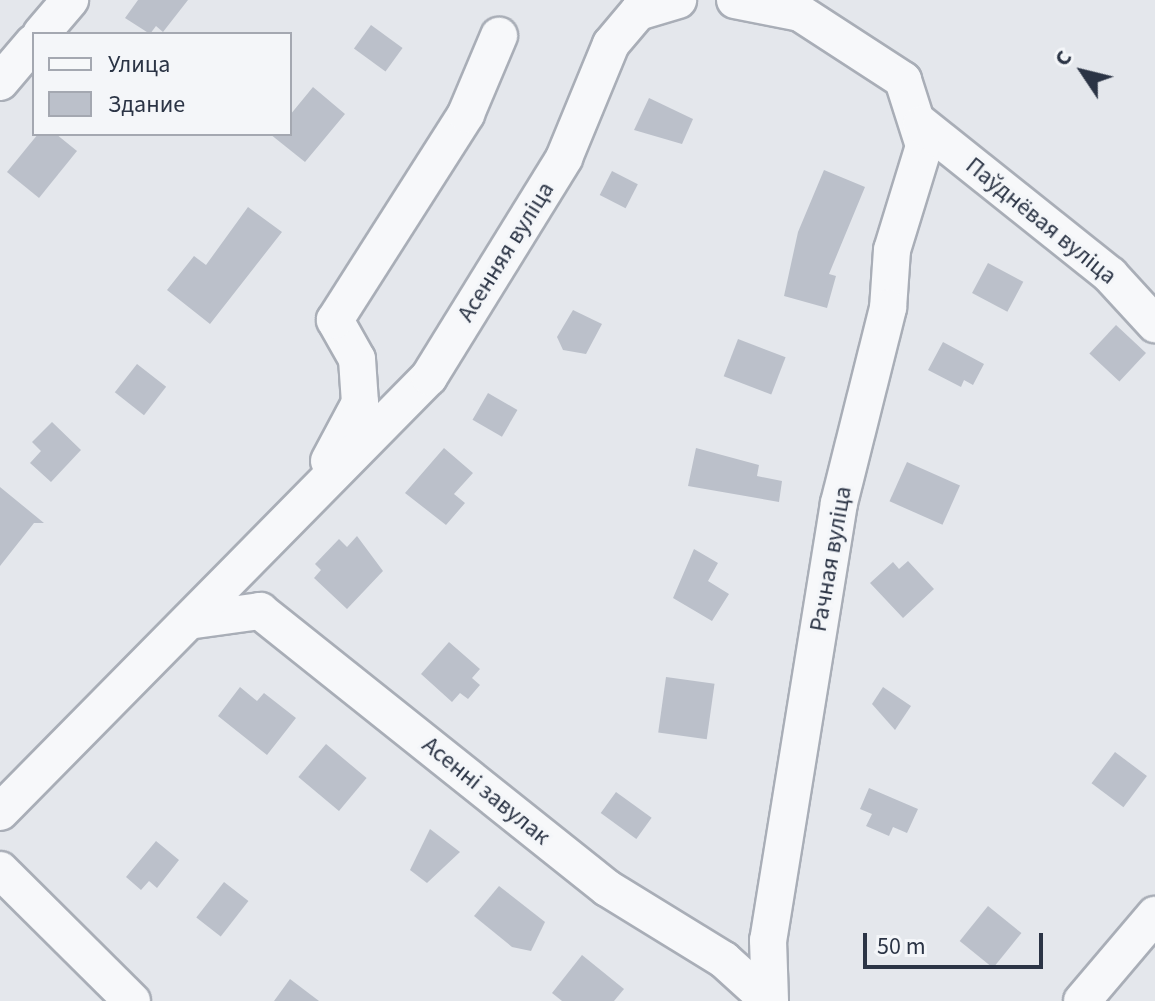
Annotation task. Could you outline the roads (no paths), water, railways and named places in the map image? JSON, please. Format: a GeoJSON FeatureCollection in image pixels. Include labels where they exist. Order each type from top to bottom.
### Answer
{"type":"FeatureCollection","features":[{"type":"Feature","properties":{"kind":"street"},"geometry":{"type":"LineString","coordinates":[[43,32],[70,0]]}},
{"type":"Feature","properties":{"kind":"street","name":"Асенняя вуліца"},"geometry":{"type":"LineString","coordinates":[[0,812],[195,620],[309,498],[429,377],[564,158],[611,44],[638,12],[678,0]]}},
{"type":"Feature","properties":{"kind":"street"},"geometry":{"type":"LineString","coordinates":[[735,0],[800,13],[903,80],[921,124]]}},
{"type":"Feature","properties":{"kind":"street","name":"Асенняя вуліца"},"geometry":{"type":"LineString","coordinates":[[309,498],[360,403],[357,359],[335,320],[466,114],[499,36]]}},
{"type":"Feature","properties":{"kind":"street"},"geometry":{"type":"LineString","coordinates":[[0,82],[32,44]]}},
{"type":"Feature","properties":{"kind":"street","name":"Паўднёвая вуліца"},"geometry":{"type":"LineString","coordinates":[[921,124],[1110,275],[1155,324]]}},
{"type":"Feature","properties":{"kind":"street","name":"Рачная вуліца"},"geometry":{"type":"LineString","coordinates":[[770,1001],[768,940],[839,503],[888,308],[892,250],[924,146],[921,124]]}},
{"type":"Feature","properties":{"kind":"street","name":"Асенні завулак"},"geometry":{"type":"LineString","coordinates":[[195,620],[260,611],[607,888],[724,960],[770,1001]]}},
{"type":"Feature","properties":{"kind":"street"},"geometry":{"type":"LineString","coordinates":[[0,870],[132,1001]]}},
{"type":"Feature","properties":{"kind":"street"},"geometry":{"type":"LineString","coordinates":[[1082,1001],[1155,915]]}}]}
